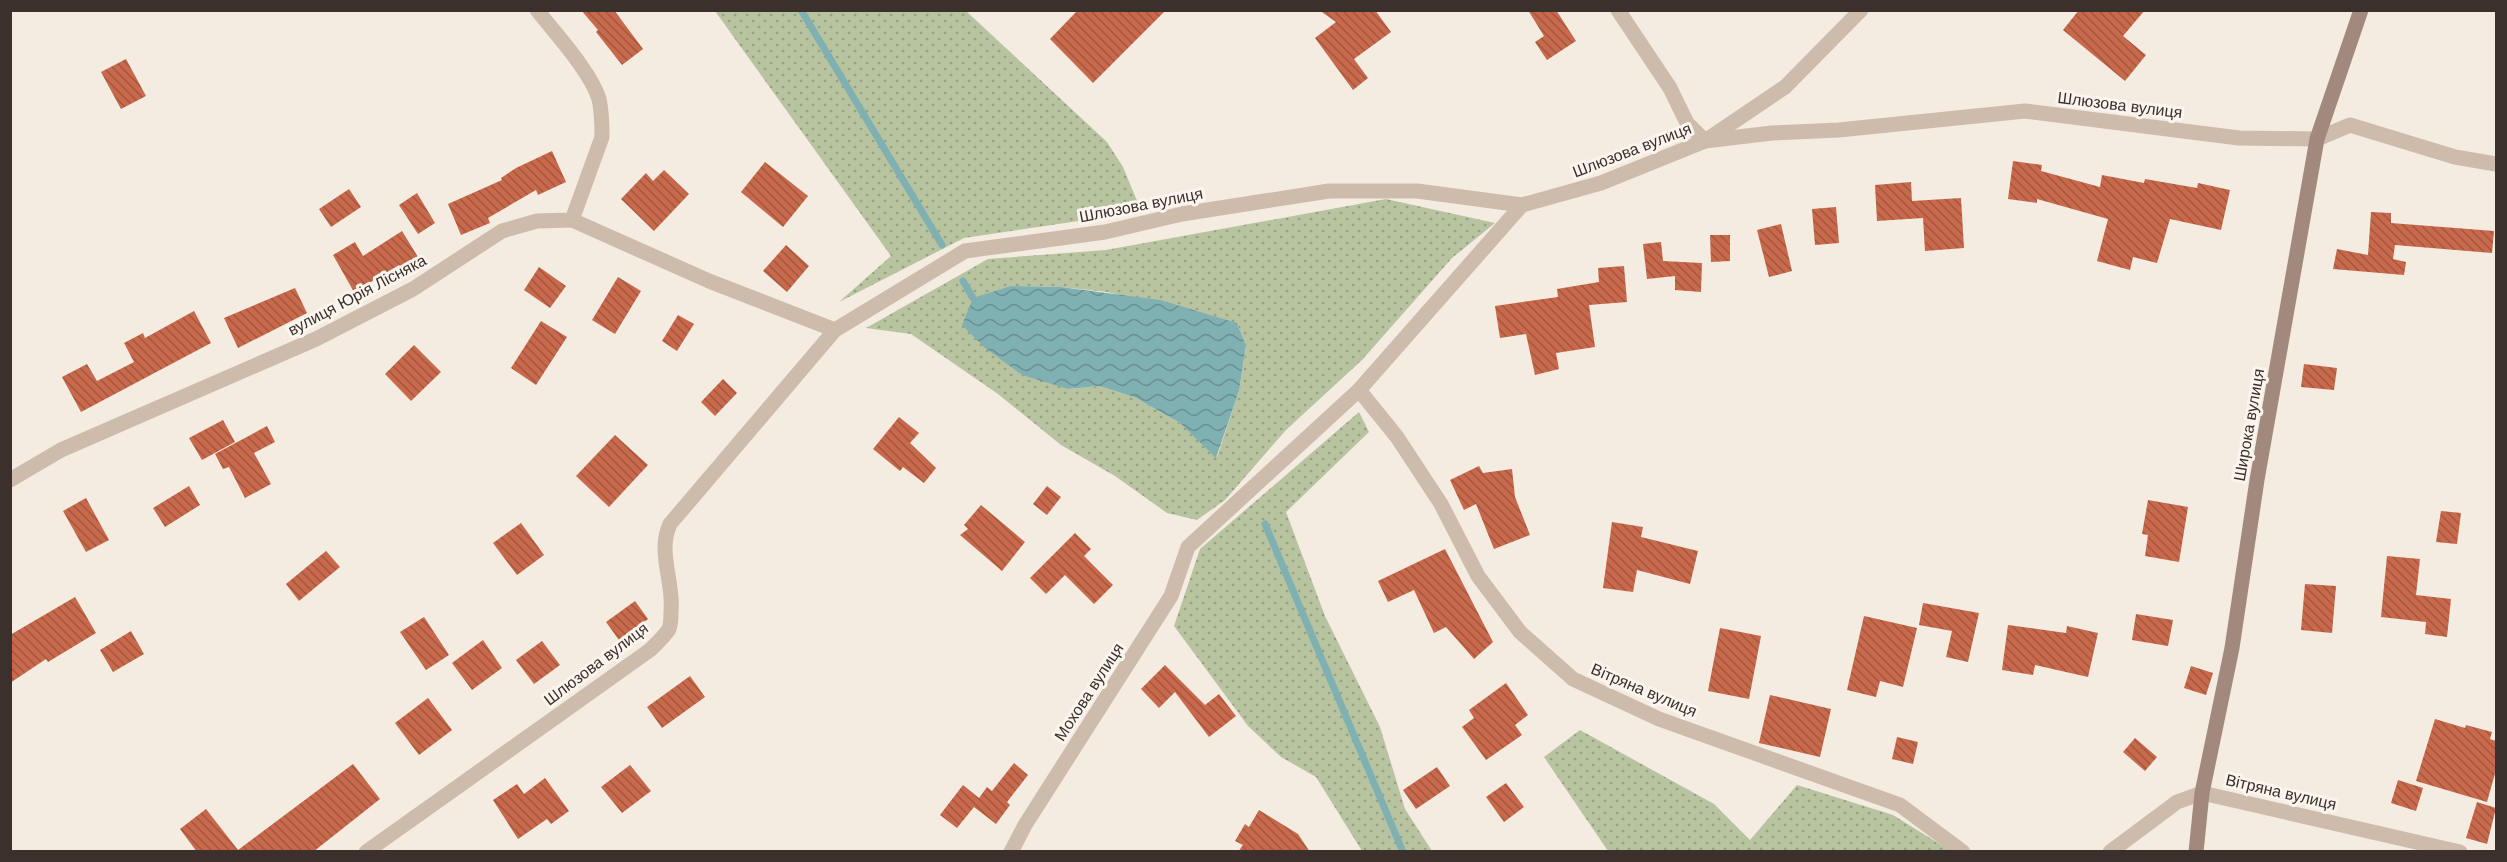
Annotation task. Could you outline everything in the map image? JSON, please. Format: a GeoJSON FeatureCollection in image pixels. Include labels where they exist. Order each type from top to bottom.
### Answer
{"type":"FeatureCollection","features":[{"type":"Feature","properties":{"kind":"main road","name":"Широка вулиця"},"geometry":{"type":"LineString","coordinates":[[2196,852],[2202,793],[2232,648],[2257,480],[2317,139],[2361,10]]}},
{"type":"Feature","properties":{"kind":"street"},"geometry":{"type":"LineString","coordinates":[[537,10],[578,62],[598,98],[602,137],[572,220],[709,281],[835,330]]}},
{"type":"Feature","properties":{"kind":"street"},"geometry":{"type":"LineString","coordinates":[[1618,10],[1670,88],[1687,123],[1705,141],[1785,87],[1861,10]]}},
{"type":"Feature","properties":{"kind":"street","name":"Шлюзова вулиця"},"geometry":{"type":"LineString","coordinates":[[366,852],[661,640],[670,627],[672,597],[664,549],[665,535],[670,524],[835,330],[965,251],[1105,232],[1182,214],[1329,191],[1417,191],[1522,205],[1601,183],[1705,141],[2025,111],[2239,138],[2317,139],[2350,125],[2455,158],[2496,165]]}},
{"type":"Feature","properties":{"kind":"street"},"geometry":{"type":"LineString","coordinates":[[1359,390],[1522,205]]}},
{"type":"Feature","properties":{"kind":"street","name":"вулиця Юрія Лісняка"},"geometry":{"type":"LineString","coordinates":[[10,480],[61,450],[316,339],[413,289],[502,231],[537,221],[572,220]]}},
{"type":"Feature","properties":{"kind":"street","name":"Вітряна вулиця"},"geometry":{"type":"LineString","coordinates":[[1359,390],[1397,437],[1441,504],[1478,576],[1520,632],[1573,679],[1659,719],[1900,806],[1964,852]]}},
{"type":"Feature","properties":{"kind":"street","name":"Мохова вулиця"},"geometry":{"type":"LineString","coordinates":[[1011,852],[1024,825],[1171,596],[1188,547],[1359,390]]}},
{"type":"Feature","properties":{"kind":"street","name":"Вітряна вулиця"},"geometry":{"type":"LineString","coordinates":[[2110,852],[2129,835],[2177,802],[2202,793],[2460,852]]}},
{"type":"Feature","properties":{"kind":"green space"},"geometry":{"type":"Polygon","coordinates":[[[715,11],[966,11],[1107,142],[1123,167],[1140,208],[1119,215],[964,238],[839,302],[891,256],[715,11]]]}},
{"type":"Feature","properties":{"kind":"green space"},"geometry":{"type":"Polygon","coordinates":[[[1386,199],[1495,223],[1452,258],[1362,360],[1286,430],[1225,500],[1197,520],[1167,513],[1115,476],[1061,445],[998,394],[911,334],[866,328],[988,259],[1106,250],[1386,199]],[[1011,286],[1068,389],[1099,386],[1134,397],[1180,423],[1217,457],[1239,391],[1246,347],[1237,323],[1107,292],[1061,287],[1011,286]]]}},
{"type":"Feature","properties":{"kind":"green space"},"geometry":{"type":"Polygon","coordinates":[[[1359,412],[1369,432],[1286,512],[1325,616],[1380,727],[1405,809],[1432,851],[1362,851],[1316,777],[1281,757],[1248,726],[1174,626],[1200,549],[1359,412]]]}},
{"type":"Feature","properties":{"kind":"green space"},"geometry":{"type":"Polygon","coordinates":[[[1580,730],[1714,804],[1750,840],[1797,785],[1893,815],[1951,851],[1608,851],[1544,757],[1580,730]]]}},
{"type":"Feature","properties":{"kind":"water"},"geometry":{"type":"Polygon","coordinates":[[[1011,286],[1061,287],[1160,300],[1237,323],[1246,346],[1239,391],[1216,458],[1180,423],[1134,397],[1099,386],[1068,389],[1022,375],[985,348],[962,325],[973,298],[1011,286]]]}},
{"type":"Feature","properties":{"kind":"building"},"geometry":{"type":"Polygon","coordinates":[[[581,10],[614,10],[643,49],[622,65],[581,10]]]}},
{"type":"Feature","properties":{"kind":"building"},"geometry":{"type":"Polygon","coordinates":[[[1078,10],[1166,10],[1093,83],[1050,39],[1078,10]]]}},
{"type":"Feature","properties":{"kind":"building"},"geometry":{"type":"Polygon","coordinates":[[[1319,10],[1375,10],[1391,32],[1354,59],[1368,78],[1353,90],[1315,38],[1336,22],[1319,10]]]}},
{"type":"Feature","properties":{"kind":"building"},"geometry":{"type":"Polygon","coordinates":[[[1528,10],[1556,10],[1576,41],[1547,60],[1535,42],[1544,36],[1528,10]]]}},
{"type":"Feature","properties":{"kind":"building"},"geometry":{"type":"Polygon","coordinates":[[[2079,10],[2145,10],[2123,36],[2146,55],[2125,81],[2063,30],[2079,10]]]}},
{"type":"Feature","properties":{"kind":"building"},"geometry":{"type":"Polygon","coordinates":[[[126,59],[146,96],[121,109],[101,72],[126,59]]]}},
{"type":"Feature","properties":{"kind":"building"},"geometry":{"type":"Polygon","coordinates":[[[552,151],[566,182],[538,195],[536,190],[488,218],[490,223],[461,235],[448,204],[502,180],[501,178],[516,168],[552,151]]]}},
{"type":"Feature","properties":{"kind":"building"},"geometry":{"type":"Polygon","coordinates":[[[2013,161],[2042,165],[2041,171],[2100,187],[2102,175],[2144,183],[2145,179],[2197,188],[2198,183],[2230,190],[2221,230],[2170,219],[2157,263],[2133,257],[2130,270],[2097,261],[2108,219],[2037,199],[2037,203],[2008,199],[2013,161]]]}},
{"type":"Feature","properties":{"kind":"building"},"geometry":{"type":"Polygon","coordinates":[[[765,162],[808,196],[783,227],[741,192],[765,162]]]}},
{"type":"Feature","properties":{"kind":"building"},"geometry":{"type":"Polygon","coordinates":[[[664,170],[689,194],[654,231],[621,199],[646,173],[653,181],[664,170]]]}},
{"type":"Feature","properties":{"kind":"building"},"geometry":{"type":"Polygon","coordinates":[[[1911,182],[1912,201],[1961,198],[1964,248],[1925,251],[1923,218],[1877,221],[1875,185],[1911,182]]]}},
{"type":"Feature","properties":{"kind":"building"},"geometry":{"type":"Polygon","coordinates":[[[349,189],[361,207],[331,227],[319,209],[349,189]]]}},
{"type":"Feature","properties":{"kind":"building"},"geometry":{"type":"Polygon","coordinates":[[[417,193],[435,223],[418,234],[399,205],[417,193]]]}},
{"type":"Feature","properties":{"kind":"building"},"geometry":{"type":"Polygon","coordinates":[[[1836,207],[1839,243],[1815,245],[1812,209],[1836,207]]]}},
{"type":"Feature","properties":{"kind":"building"},"geometry":{"type":"Polygon","coordinates":[[[2371,212],[2391,213],[2391,223],[2494,231],[2492,253],[2395,245],[2393,259],[2406,262],[2404,275],[2333,269],[2337,249],[2368,255],[2371,212]]]}},
{"type":"Feature","properties":{"kind":"building"},"geometry":{"type":"Polygon","coordinates":[[[1781,224],[1792,271],[1769,277],[1757,230],[1781,224]]]}},
{"type":"Feature","properties":{"kind":"building"},"geometry":{"type":"Polygon","coordinates":[[[402,231],[418,257],[401,268],[399,265],[354,292],[333,255],[355,242],[363,256],[402,231]]]}},
{"type":"Feature","properties":{"kind":"building"},"geometry":{"type":"Polygon","coordinates":[[[1710,235],[1730,235],[1730,261],[1711,262],[1710,235]]]}},
{"type":"Feature","properties":{"kind":"building"},"geometry":{"type":"Polygon","coordinates":[[[1661,242],[1663,261],[1702,263],[1701,292],[1675,290],[1675,276],[1647,279],[1643,244],[1661,242]]]}},
{"type":"Feature","properties":{"kind":"building"},"geometry":{"type":"Polygon","coordinates":[[[786,245],[809,266],[787,292],[763,271],[786,245]]]}},
{"type":"Feature","properties":{"kind":"building"},"geometry":{"type":"Polygon","coordinates":[[[1624,266],[1627,302],[1589,305],[1595,347],[1556,353],[1559,369],[1535,375],[1526,334],[1500,338],[1495,306],[1558,297],[1557,289],[1599,282],[1598,268],[1624,266]]]}},
{"type":"Feature","properties":{"kind":"building"},"geometry":{"type":"Polygon","coordinates":[[[539,267],[566,286],[550,308],[524,290],[539,267]]]}},
{"type":"Feature","properties":{"kind":"building"},"geometry":{"type":"Polygon","coordinates":[[[618,277],[641,291],[615,334],[592,320],[618,277]]]}},
{"type":"Feature","properties":{"kind":"building"},"geometry":{"type":"Polygon","coordinates":[[[295,288],[307,313],[238,348],[224,318],[295,288]]]}},
{"type":"Feature","properties":{"kind":"building"},"geometry":{"type":"Polygon","coordinates":[[[194,311],[211,343],[81,412],[62,377],[87,364],[97,381],[134,362],[124,343],[143,333],[145,338],[194,311]]]}},
{"type":"Feature","properties":{"kind":"building"},"geometry":{"type":"Polygon","coordinates":[[[678,315],[694,324],[677,351],[662,341],[678,315]]]}},
{"type":"Feature","properties":{"kind":"building"},"geometry":{"type":"Polygon","coordinates":[[[541,321],[567,337],[536,385],[511,368],[541,321]]]}},
{"type":"Feature","properties":{"kind":"building"},"geometry":{"type":"Polygon","coordinates":[[[414,345],[441,372],[411,401],[385,374],[414,345]]]}},
{"type":"Feature","properties":{"kind":"building"},"geometry":{"type":"Polygon","coordinates":[[[2304,364],[2337,368],[2334,390],[2301,387],[2304,364]]]}},
{"type":"Feature","properties":{"kind":"building"},"geometry":{"type":"Polygon","coordinates":[[[723,379],[737,393],[715,416],[701,402],[723,379]]]}},
{"type":"Feature","properties":{"kind":"building"},"geometry":{"type":"Polygon","coordinates":[[[899,417],[919,433],[910,443],[936,468],[924,483],[903,467],[900,471],[873,449],[899,417]]]}},
{"type":"Feature","properties":{"kind":"building"},"geometry":{"type":"Polygon","coordinates":[[[223,420],[235,442],[202,460],[189,438],[223,420]]]}},
{"type":"Feature","properties":{"kind":"building"},"geometry":{"type":"Polygon","coordinates":[[[267,426],[275,442],[254,453],[271,484],[245,498],[229,467],[223,469],[215,454],[267,426]]]}},
{"type":"Feature","properties":{"kind":"building"},"geometry":{"type":"Polygon","coordinates":[[[615,435],[648,465],[609,507],[576,476],[615,435]]]}},
{"type":"Feature","properties":{"kind":"building"},"geometry":{"type":"Polygon","coordinates":[[[1479,466],[1483,473],[1512,469],[1515,497],[1530,535],[1494,549],[1476,504],[1464,510],[1450,480],[1479,466]]]}},
{"type":"Feature","properties":{"kind":"building"},"geometry":{"type":"Polygon","coordinates":[[[189,486],[200,505],[165,527],[153,508],[189,486]]]}},
{"type":"Feature","properties":{"kind":"building"},"geometry":{"type":"Polygon","coordinates":[[[1047,486],[1061,497],[1047,515],[1033,504],[1047,486]]]}},
{"type":"Feature","properties":{"kind":"building"},"geometry":{"type":"Polygon","coordinates":[[[86,498],[109,540],[86,552],[63,511],[86,498]]]}},
{"type":"Feature","properties":{"kind":"building"},"geometry":{"type":"Polygon","coordinates":[[[2148,500],[2188,507],[2179,562],[2145,556],[2148,535],[2142,534],[2148,500]]]}},
{"type":"Feature","properties":{"kind":"building"},"geometry":{"type":"Polygon","coordinates":[[[981,505],[1025,542],[1002,571],[960,535],[968,529],[964,525],[981,505]]]}},
{"type":"Feature","properties":{"kind":"building"},"geometry":{"type":"Polygon","coordinates":[[[2441,511],[2461,513],[2457,544],[2436,542],[2441,511]]]}},
{"type":"Feature","properties":{"kind":"building"},"geometry":{"type":"Polygon","coordinates":[[[1612,522],[1643,527],[1641,537],[1698,551],[1690,584],[1637,570],[1633,592],[1603,588],[1612,522]]]}},
{"type":"Feature","properties":{"kind":"building"},"geometry":{"type":"Polygon","coordinates":[[[521,523],[544,555],[517,575],[493,543],[521,523]]]}},
{"type":"Feature","properties":{"kind":"building"},"geometry":{"type":"Polygon","coordinates":[[[1075,533],[1091,549],[1084,556],[1113,585],[1094,604],[1065,575],[1046,594],[1030,578],[1075,533]]]}},
{"type":"Feature","properties":{"kind":"building"},"geometry":{"type":"Polygon","coordinates":[[[1445,549],[1493,642],[1474,659],[1446,627],[1434,633],[1414,590],[1388,602],[1378,581],[1445,549]]]}},
{"type":"Feature","properties":{"kind":"building"},"geometry":{"type":"Polygon","coordinates":[[[326,551],[340,567],[299,601],[286,584],[326,551]]]}},
{"type":"Feature","properties":{"kind":"building"},"geometry":{"type":"Polygon","coordinates":[[[2387,556],[2420,559],[2416,595],[2451,599],[2447,637],[2425,634],[2426,622],[2381,617],[2387,556]]]}},
{"type":"Feature","properties":{"kind":"building"},"geometry":{"type":"Polygon","coordinates":[[[2305,584],[2336,586],[2332,633],[2301,630],[2305,584]]]}},
{"type":"Feature","properties":{"kind":"building"},"geometry":{"type":"Polygon","coordinates":[[[75,597],[96,633],[48,662],[46,659],[10,683],[10,635],[75,597]]]}},
{"type":"Feature","properties":{"kind":"building"},"geometry":{"type":"Polygon","coordinates":[[[635,601],[648,619],[619,640],[606,622],[635,601]]]}},
{"type":"Feature","properties":{"kind":"building"},"geometry":{"type":"Polygon","coordinates":[[[1923,603],[1979,613],[1968,662],[1946,657],[1952,631],[1919,625],[1923,603]]]}},
{"type":"Feature","properties":{"kind":"building"},"geometry":{"type":"Polygon","coordinates":[[[2136,614],[2173,620],[2168,646],[2132,640],[2136,614]]]}},
{"type":"Feature","properties":{"kind":"building"},"geometry":{"type":"Polygon","coordinates":[[[1864,616],[1917,628],[1903,687],[1880,681],[1876,697],[1847,690],[1864,616]]]}},
{"type":"Feature","properties":{"kind":"building"},"geometry":{"type":"Polygon","coordinates":[[[424,617],[449,655],[426,670],[400,632],[424,617]]]}},
{"type":"Feature","properties":{"kind":"building"},"geometry":{"type":"Polygon","coordinates":[[[2008,625],[2066,633],[2067,626],[2098,633],[2088,677],[2035,665],[2033,675],[2002,670],[2008,625]]]}},
{"type":"Feature","properties":{"kind":"building"},"geometry":{"type":"Polygon","coordinates":[[[1720,628],[1761,636],[1749,699],[1708,691],[1720,628]]]}},
{"type":"Feature","properties":{"kind":"building"},"geometry":{"type":"Polygon","coordinates":[[[131,631],[144,654],[113,672],[100,650],[131,631]]]}},
{"type":"Feature","properties":{"kind":"building"},"geometry":{"type":"Polygon","coordinates":[[[483,640],[502,668],[472,690],[452,663],[483,640]]]}},
{"type":"Feature","properties":{"kind":"building"},"geometry":{"type":"Polygon","coordinates":[[[542,641],[560,665],[534,684],[516,660],[542,641]]]}},
{"type":"Feature","properties":{"kind":"building"},"geometry":{"type":"Polygon","coordinates":[[[1165,665],[1205,705],[1219,694],[1236,716],[1209,737],[1175,692],[1159,708],[1141,689],[1165,665]]]}},
{"type":"Feature","properties":{"kind":"building"},"geometry":{"type":"Polygon","coordinates":[[[2191,666],[2213,673],[2206,695],[2184,688],[2191,666]]]}},
{"type":"Feature","properties":{"kind":"building"},"geometry":{"type":"Polygon","coordinates":[[[690,676],[705,697],[662,728],[647,707],[690,676]]]}},
{"type":"Feature","properties":{"kind":"building"},"geometry":{"type":"Polygon","coordinates":[[[1506,683],[1528,715],[1515,725],[1522,735],[1486,760],[1462,727],[1474,718],[1469,710],[1506,683]]]}},
{"type":"Feature","properties":{"kind":"building"},"geometry":{"type":"Polygon","coordinates":[[[1770,695],[1831,709],[1820,757],[1759,743],[1770,695]]]}},
{"type":"Feature","properties":{"kind":"building"},"geometry":{"type":"Polygon","coordinates":[[[428,698],[452,730],[419,755],[395,723],[428,698]]]}},
{"type":"Feature","properties":{"kind":"building"},"geometry":{"type":"Polygon","coordinates":[[[2435,719],[2465,728],[2466,725],[2492,732],[2490,739],[2496,741],[2496,770],[2487,802],[2416,781],[2435,719]]]}},
{"type":"Feature","properties":{"kind":"building"},"geometry":{"type":"Polygon","coordinates":[[[1897,737],[1918,742],[1913,764],[1892,759],[1897,737]]]}},
{"type":"Feature","properties":{"kind":"building"},"geometry":{"type":"Polygon","coordinates":[[[2135,738],[2157,757],[2145,771],[2123,752],[2135,738]]]}},
{"type":"Feature","properties":{"kind":"building"},"geometry":{"type":"Polygon","coordinates":[[[1014,763],[1028,775],[1007,802],[1010,805],[996,824],[974,807],[957,828],[940,815],[963,785],[979,798],[987,787],[992,791],[1014,763]]]}},
{"type":"Feature","properties":{"kind":"building"},"geometry":{"type":"Polygon","coordinates":[[[353,764],[380,799],[313,852],[197,852],[180,829],[206,809],[238,850],[353,764]]]}},
{"type":"Feature","properties":{"kind":"building"},"geometry":{"type":"Polygon","coordinates":[[[630,765],[651,791],[622,813],[601,787],[630,765]]]}},
{"type":"Feature","properties":{"kind":"building"},"geometry":{"type":"Polygon","coordinates":[[[1437,767],[1450,786],[1416,809],[1403,790],[1437,767]]]}},
{"type":"Feature","properties":{"kind":"building"},"geometry":{"type":"Polygon","coordinates":[[[545,778],[569,811],[551,824],[547,819],[518,839],[493,800],[517,784],[524,794],[545,778]]]}},
{"type":"Feature","properties":{"kind":"building"},"geometry":{"type":"Polygon","coordinates":[[[2398,780],[2423,788],[2416,811],[2391,803],[2398,780]]]}},
{"type":"Feature","properties":{"kind":"building"},"geometry":{"type":"Polygon","coordinates":[[[1506,783],[1524,807],[1504,822],[1486,797],[1506,783]]]}},
{"type":"Feature","properties":{"kind":"building"},"geometry":{"type":"Polygon","coordinates":[[[2477,802],[2496,808],[2487,844],[2466,838],[2477,802]]]}},
{"type":"Feature","properties":{"kind":"building"},"geometry":{"type":"Polygon","coordinates":[[[1259,810],[1298,834],[1310,852],[1238,852],[1243,845],[1235,841],[1245,824],[1249,827],[1259,810]]]}},
{"type":"Feature","properties":{"kind":"waterway"},"geometry":{"type":"LineString","coordinates":[[801,10],[942,245]]}},
{"type":"Feature","properties":{"kind":"waterway"},"geometry":{"type":"LineString","coordinates":[[963,281],[973,298]]}},
{"type":"Feature","properties":{"kind":"waterway"},"geometry":{"type":"LineString","coordinates":[[1265,524],[1403,852]]}}]}
